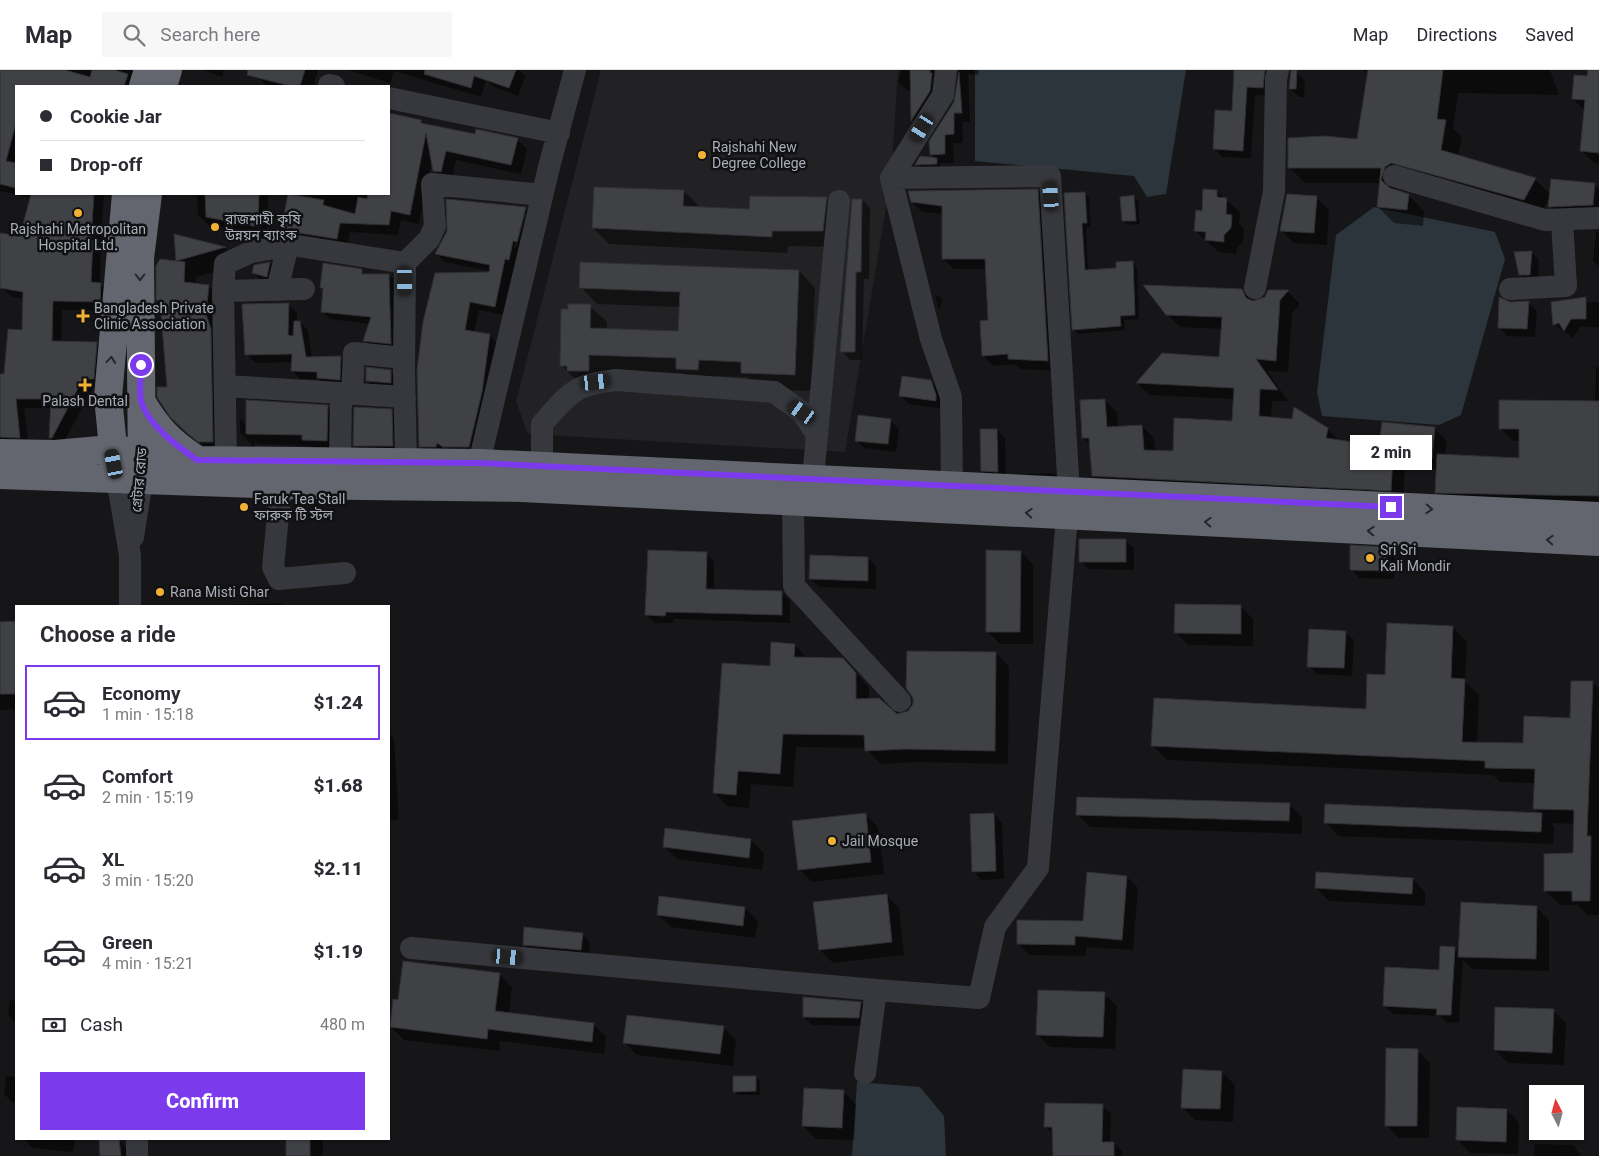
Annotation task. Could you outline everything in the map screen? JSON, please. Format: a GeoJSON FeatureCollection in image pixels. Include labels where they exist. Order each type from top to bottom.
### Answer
{"type":"FeatureCollection","features":[{"type":"Feature","properties":{"kind":"highway"},"geometry":{"type":"LineString","coordinates":[[143,85],[148,70]]}},
{"type":"Feature","properties":{"kind":"highway"},"geometry":{"type":"LineString","coordinates":[[163,85],[168,70]]}},
{"type":"Feature","properties":{"kind":"highway","name":"গ্রেটার রোড"},"geometry":{"type":"LineString","coordinates":[[126,195],[108,397],[111,449],[134,471]]}},
{"type":"Feature","properties":{"kind":"highway","name":"গ্রেটার রোড"},"geometry":{"type":"LineString","coordinates":[[134,471],[141,401],[140,258],[148,195]]}},
{"type":"Feature","properties":{"kind":"highway"},"geometry":{"type":"LineString","coordinates":[[55,454],[78,442],[94,423],[108,397]]}},
{"type":"Feature","properties":{"kind":"highway"},"geometry":{"type":"LineString","coordinates":[[141,401],[156,426],[170,442],[197,460]]}},
{"type":"Feature","properties":{"kind":"highway"},"geometry":{"type":"LineString","coordinates":[[0,453],[55,454],[111,449]]}},
{"type":"Feature","properties":{"kind":"highway"},"geometry":{"type":"LineString","coordinates":[[134,471],[197,460],[406,462],[480,475],[793,501],[1068,504],[1599,516]]}},
{"type":"Feature","properties":{"kind":"highway"},"geometry":{"type":"LineString","coordinates":[[0,475],[134,471],[281,485],[480,475],[542,466],[952,486],[1068,504],[1599,542]]}},
{"type":"Feature","properties":{"kind":"street"},"geometry":{"type":"LineString","coordinates":[[480,475],[542,195],[575,70]]}},
{"type":"Feature","properties":{"kind":"street"},"geometry":{"type":"LineString","coordinates":[[946,70],[943,95],[891,178],[931,338],[951,397],[952,486]]}},
{"type":"Feature","properties":{"kind":"street"},"geometry":{"type":"LineString","coordinates":[[1255,288],[1274,191],[1276,79],[1278,70]]}},
{"type":"Feature","properties":{"kind":"street"},"geometry":{"type":"LineString","coordinates":[[390,98],[558,133]]}},
{"type":"Feature","properties":{"kind":"street"},"geometry":{"type":"LineString","coordinates":[[411,948],[979,998],[995,926],[1038,868],[1068,504],[1050,176],[891,178]]}},
{"type":"Feature","properties":{"kind":"street"},"geometry":{"type":"LineString","coordinates":[[1394,176],[1545,220],[1562,221],[1599,218]]}},
{"type":"Feature","properties":{"kind":"street"},"geometry":{"type":"LineString","coordinates":[[406,462],[404,397],[405,263],[429,239],[435,226],[432,184],[542,195]]}},
{"type":"Feature","properties":{"kind":"street"},"geometry":{"type":"LineString","coordinates":[[813,478],[839,200]]}},
{"type":"Feature","properties":{"kind":"street"},"geometry":{"type":"LineString","coordinates":[[1510,289],[1566,286],[1562,221]]}},
{"type":"Feature","properties":{"kind":"street"},"geometry":{"type":"LineString","coordinates":[[277,290],[289,241]]}},
{"type":"Feature","properties":{"kind":"street"},"geometry":{"type":"LineString","coordinates":[[226,460],[223,291],[224,270],[228,261],[276,246],[292,245],[405,263]]}},
{"type":"Feature","properties":{"kind":"street"},"geometry":{"type":"LineString","coordinates":[[223,291],[304,289]]}},
{"type":"Feature","properties":{"kind":"street"},"geometry":{"type":"LineString","coordinates":[[340,462],[347,393],[354,353],[404,358]]}},
{"type":"Feature","properties":{"kind":"street"},"geometry":{"type":"LineString","coordinates":[[542,466],[542,424],[573,390],[616,380],[774,392],[802,412],[817,435]]}},
{"type":"Feature","properties":{"kind":"street"},"geometry":{"type":"LineString","coordinates":[[225,386],[404,397]]}},
{"type":"Feature","properties":{"kind":"street","name":"গ্রেটার রোড"},"geometry":{"type":"LineString","coordinates":[[130,605],[134,471]]}},
{"type":"Feature","properties":{"kind":"street"},"geometry":{"type":"LineString","coordinates":[[281,485],[273,568],[279,579],[345,573]]}},
{"type":"Feature","properties":{"kind":"street"},"geometry":{"type":"LineString","coordinates":[[793,501],[794,586],[900,701]]}},
{"type":"Feature","properties":{"kind":"street"},"geometry":{"type":"LineString","coordinates":[[865,1073],[876,990]]}},
{"type":"Feature","properties":{"kind":"street"},"geometry":{"type":"LineString","coordinates":[[137,1140],[137,1156]]}},
{"type":"Feature","properties":{"kind":"shaded area"},"geometry":{"type":"Polygon","coordinates":[[[601,70],[898,70],[891,178],[845,452],[528,434],[516,402],[601,70]]]}},
{"type":"Feature","properties":{"kind":"shaded area"},"geometry":{"type":"Polygon","coordinates":[[[975,70],[1186,70],[1166,194],[1147,197],[1134,176],[975,161],[975,70]]]}},
{"type":"Feature","properties":{"kind":"shaded area"},"geometry":{"type":"Polygon","coordinates":[[[1374,207],[1495,232],[1505,259],[1461,415],[1439,425],[1322,416],[1317,392],[1336,235],[1374,207]]]}},
{"type":"Feature","properties":{"kind":"shaded area"},"geometry":{"type":"Polygon","coordinates":[[[857,1082],[920,1087],[944,1116],[946,1156],[852,1156],[857,1082]]]}},
{"type":"Feature","properties":{"kind":"building"},"geometry":{"type":"Polygon","coordinates":[[[0,70],[65,70],[90,77],[92,70],[114,70],[128,74],[124,85],[15,85],[15,127],[6,161],[15,163],[15,188],[0,184],[0,70]]]}},
{"type":"Feature","properties":{"kind":"building"},"geometry":{"type":"Polygon","coordinates":[[[248,70],[305,70],[300,85],[286,85],[247,75],[248,70]]]}},
{"type":"Feature","properties":{"kind":"building"},"geometry":{"type":"Polygon","coordinates":[[[425,70],[516,70],[509,88],[474,76],[471,88],[424,74],[425,70]]]}},
{"type":"Feature","properties":{"kind":"building"},"geometry":{"type":"Polygon","coordinates":[[[910,70],[930,70],[930,73],[932,73],[930,91],[911,121],[910,70]]]}},
{"type":"Feature","properties":{"kind":"building"},"geometry":{"type":"Polygon","coordinates":[[[1234,70],[1265,70],[1263,88],[1247,87],[1243,151],[1213,149],[1215,110],[1232,111],[1234,70]]]}},
{"type":"Feature","properties":{"kind":"building"},"geometry":{"type":"Polygon","coordinates":[[[1291,70],[1297,70],[1296,89],[1289,89],[1291,70]]]}},
{"type":"Feature","properties":{"kind":"building"},"geometry":{"type":"Polygon","coordinates":[[[1368,70],[1443,70],[1437,119],[1446,120],[1441,150],[1536,178],[1524,200],[1391,163],[1385,167],[1381,180],[1390,188],[1409,194],[1407,210],[1377,207],[1381,168],[1288,168],[1288,138],[1323,136],[1357,139],[1368,70]]]}},
{"type":"Feature","properties":{"kind":"building"},"geometry":{"type":"Polygon","coordinates":[[[1588,70],[1599,70],[1599,153],[1580,151],[1585,100],[1572,99],[1574,75],[1587,76],[1588,70]]]}},
{"type":"Feature","properties":{"kind":"building"},"geometry":{"type":"Polygon","coordinates":[[[959,72],[962,113],[954,113],[954,134],[945,135],[945,154],[930,155],[929,141],[954,102],[959,72]]]}},
{"type":"Feature","properties":{"kind":"building"},"geometry":{"type":"Polygon","coordinates":[[[390,113],[421,120],[421,123],[475,134],[476,129],[518,138],[511,165],[446,151],[441,172],[433,171],[426,133],[410,215],[391,211],[389,225],[340,223],[337,239],[299,233],[292,228],[281,231],[288,195],[324,200],[323,205],[355,214],[358,197],[367,199],[368,195],[390,195],[390,113]]]}},
{"type":"Feature","properties":{"kind":"building"},"geometry":{"type":"Polygon","coordinates":[[[920,156],[937,158],[937,164],[915,165],[920,156]]]}},
{"type":"Feature","properties":{"kind":"building"},"geometry":{"type":"Polygon","coordinates":[[[1551,179],[1595,183],[1593,205],[1548,207],[1551,179]]]}},
{"type":"Feature","properties":{"kind":"building"},"geometry":{"type":"Polygon","coordinates":[[[594,187],[684,190],[683,206],[749,209],[750,196],[827,197],[823,231],[772,231],[772,237],[592,228],[594,187]]]}},
{"type":"Feature","properties":{"kind":"building"},"geometry":{"type":"Polygon","coordinates":[[[1038,189],[1048,361],[1008,359],[1008,354],[982,356],[980,321],[988,320],[985,259],[942,259],[942,206],[911,202],[908,191],[1038,189]]]}},
{"type":"Feature","properties":{"kind":"building"},"geometry":{"type":"Polygon","coordinates":[[[1203,189],[1217,190],[1217,197],[1227,198],[1226,214],[1232,215],[1231,228],[1224,235],[1224,242],[1205,240],[1206,232],[1194,231],[1196,210],[1202,211],[1203,189]]]}},
{"type":"Feature","properties":{"kind":"building"},"geometry":{"type":"Polygon","coordinates":[[[1085,192],[1087,223],[1082,223],[1085,270],[1116,268],[1116,262],[1133,261],[1135,315],[1120,316],[1121,326],[1072,330],[1064,193],[1085,192]]]}},
{"type":"Feature","properties":{"kind":"building"},"geometry":{"type":"Polygon","coordinates":[[[1287,194],[1317,196],[1314,233],[1280,231],[1287,194]]]}},
{"type":"Feature","properties":{"kind":"building"},"geometry":{"type":"Polygon","coordinates":[[[31,195],[94,195],[91,282],[101,283],[100,302],[53,301],[52,341],[97,342],[94,379],[83,379],[52,438],[49,438],[51,399],[16,399],[20,438],[0,437],[0,374],[4,374],[8,329],[22,330],[23,292],[0,288],[0,233],[20,236],[31,195]]]}},
{"type":"Feature","properties":{"kind":"building"},"geometry":{"type":"Polygon","coordinates":[[[205,195],[259,195],[258,227],[206,217],[205,195]]]}},
{"type":"Feature","properties":{"kind":"building"},"geometry":{"type":"Polygon","coordinates":[[[1134,195],[1136,221],[1122,221],[1120,197],[1134,195]]]}},
{"type":"Feature","properties":{"kind":"building"},"geometry":{"type":"Polygon","coordinates":[[[446,199],[526,207],[517,242],[513,241],[509,260],[505,259],[495,307],[470,302],[465,330],[490,334],[482,392],[469,447],[443,447],[437,443],[436,447],[419,447],[417,370],[423,322],[435,273],[489,272],[490,265],[435,254],[447,231],[446,199]]]}},
{"type":"Feature","properties":{"kind":"building"},"geometry":{"type":"Polygon","coordinates":[[[852,199],[862,199],[861,272],[856,272],[855,352],[840,352],[852,199]]]}},
{"type":"Feature","properties":{"kind":"building"},"geometry":{"type":"Polygon","coordinates":[[[174,234],[226,247],[176,261],[174,234]]]}},
{"type":"Feature","properties":{"kind":"building"},"geometry":{"type":"Polygon","coordinates":[[[1532,251],[1530,275],[1519,275],[1514,252],[1532,251]]]}},
{"type":"Feature","properties":{"kind":"building"},"geometry":{"type":"Polygon","coordinates":[[[160,259],[185,262],[184,282],[209,285],[206,314],[211,329],[213,442],[198,442],[188,434],[170,417],[157,397],[157,387],[167,387],[160,301],[156,300],[156,266],[160,259]]]}},
{"type":"Feature","properties":{"kind":"building"},"geometry":{"type":"Polygon","coordinates":[[[270,262],[267,277],[252,273],[254,265],[270,262]]]}},
{"type":"Feature","properties":{"kind":"building"},"geometry":{"type":"Polygon","coordinates":[[[580,262],[799,270],[795,375],[741,373],[741,362],[699,360],[698,370],[676,369],[676,358],[589,355],[589,371],[567,371],[567,366],[560,366],[561,309],[568,309],[568,304],[591,304],[590,328],[678,331],[680,292],[579,288],[580,262]]]}},
{"type":"Feature","properties":{"kind":"building"},"geometry":{"type":"Polygon","coordinates":[[[323,263],[362,269],[362,274],[389,274],[391,344],[363,341],[371,317],[321,312],[323,288],[320,288],[323,263]]]}},
{"type":"Feature","properties":{"kind":"building"},"geometry":{"type":"Polygon","coordinates":[[[1143,285],[1242,289],[1246,298],[1253,301],[1265,297],[1268,290],[1289,290],[1280,300],[1276,361],[1256,359],[1278,390],[1260,389],[1259,416],[1292,419],[1294,407],[1328,428],[1326,438],[1379,446],[1382,422],[1435,427],[1432,459],[1393,455],[1391,491],[1092,476],[1089,438],[1082,438],[1080,400],[1105,399],[1107,427],[1142,425],[1144,450],[1173,451],[1174,418],[1232,421],[1234,388],[1136,383],[1162,353],[1219,357],[1222,317],[1166,315],[1143,285]]]}},
{"type":"Feature","properties":{"kind":"building"},"geometry":{"type":"Polygon","coordinates":[[[1499,297],[1510,302],[1529,301],[1527,329],[1498,328],[1499,297]]]}},
{"type":"Feature","properties":{"kind":"building"},"geometry":{"type":"Polygon","coordinates":[[[1586,297],[1586,319],[1571,319],[1564,331],[1559,323],[1553,325],[1551,302],[1586,297]]]}},
{"type":"Feature","properties":{"kind":"building"},"geometry":{"type":"Polygon","coordinates":[[[289,303],[288,335],[293,336],[294,321],[300,321],[306,357],[341,356],[340,380],[317,378],[317,372],[291,371],[292,354],[245,355],[242,304],[289,303]]]}},
{"type":"Feature","properties":{"kind":"building"},"geometry":{"type":"Polygon","coordinates":[[[366,367],[391,370],[391,383],[366,381],[366,367]]]}},
{"type":"Feature","properties":{"kind":"building"},"geometry":{"type":"Polygon","coordinates":[[[902,376],[931,380],[936,401],[899,396],[902,376]]]}},
{"type":"Feature","properties":{"kind":"building"},"geometry":{"type":"Polygon","coordinates":[[[246,400],[328,405],[327,441],[302,440],[302,435],[246,434],[246,400]]]}},
{"type":"Feature","properties":{"kind":"building"},"geometry":{"type":"Polygon","coordinates":[[[1499,400],[1599,401],[1599,496],[1435,493],[1437,454],[1519,458],[1519,429],[1499,429],[1499,400]]]}},
{"type":"Feature","properties":{"kind":"building"},"geometry":{"type":"Polygon","coordinates":[[[354,407],[392,409],[393,446],[353,446],[354,407]]]}},
{"type":"Feature","properties":{"kind":"building"},"geometry":{"type":"Polygon","coordinates":[[[858,415],[891,419],[888,444],[855,441],[858,415]]]}},
{"type":"Feature","properties":{"kind":"building"},"geometry":{"type":"Polygon","coordinates":[[[980,429],[997,429],[998,472],[981,471],[980,429]]]}},
{"type":"Feature","properties":{"kind":"building"},"geometry":{"type":"Polygon","coordinates":[[[1079,539],[1126,539],[1126,562],[1079,562],[1079,539]]]}},
{"type":"Feature","properties":{"kind":"building","name":"Sri Sri Kali Mondir"},"geometry":{"type":"Polygon","coordinates":[[[1350,545],[1387,547],[1386,571],[1350,570],[1350,545]]]}},
{"type":"Feature","properties":{"kind":"building"},"geometry":{"type":"Polygon","coordinates":[[[648,550],[707,552],[706,589],[782,591],[782,615],[666,612],[665,616],[645,615],[648,550]]]}},
{"type":"Feature","properties":{"kind":"building"},"geometry":{"type":"Polygon","coordinates":[[[986,550],[1021,551],[1020,632],[986,632],[986,550]]]}},
{"type":"Feature","properties":{"kind":"building"},"geometry":{"type":"Polygon","coordinates":[[[810,555],[868,557],[868,581],[809,579],[810,555]]]}},
{"type":"Feature","properties":{"kind":"building"},"geometry":{"type":"Polygon","coordinates":[[[1175,604],[1241,605],[1241,634],[1174,633],[1175,604]]]}},
{"type":"Feature","properties":{"kind":"building"},"geometry":{"type":"Polygon","coordinates":[[[15,621],[15,694],[0,694],[0,622],[15,621]]]}},
{"type":"Feature","properties":{"kind":"building"},"geometry":{"type":"Polygon","coordinates":[[[1387,623],[1453,626],[1451,678],[1465,679],[1462,742],[1523,743],[1524,716],[1570,718],[1571,681],[1593,681],[1587,836],[1591,836],[1590,901],[1572,901],[1572,891],[1544,891],[1544,854],[1573,853],[1574,810],[1533,809],[1535,769],[1485,768],[1485,761],[1151,746],[1154,698],[1366,709],[1367,674],[1385,675],[1387,623]]]}},
{"type":"Feature","properties":{"kind":"building"},"geometry":{"type":"Polygon","coordinates":[[[1309,629],[1346,631],[1344,668],[1307,667],[1309,629]]]}},
{"type":"Feature","properties":{"kind":"building"},"geometry":{"type":"Polygon","coordinates":[[[771,642],[795,644],[794,657],[843,658],[856,673],[856,699],[879,698],[897,714],[908,711],[913,704],[913,698],[906,688],[907,651],[996,652],[995,751],[906,749],[865,751],[864,735],[783,734],[780,774],[738,771],[736,795],[713,793],[722,663],[770,666],[771,642]]]}},
{"type":"Feature","properties":{"kind":"building"},"geometry":{"type":"Polygon","coordinates":[[[1077,797],[1290,803],[1289,821],[1076,815],[1077,797]]]}},
{"type":"Feature","properties":{"kind":"building"},"geometry":{"type":"Polygon","coordinates":[[[1325,804],[1542,813],[1541,832],[1324,823],[1325,804]]]}},
{"type":"Feature","properties":{"kind":"building","name":"Jail Mosque"},"geometry":{"type":"Polygon","coordinates":[[[866,813],[871,862],[798,870],[792,821],[866,813]]]}},
{"type":"Feature","properties":{"kind":"building"},"geometry":{"type":"Polygon","coordinates":[[[994,813],[996,871],[972,872],[970,814],[994,813]]]}},
{"type":"Feature","properties":{"kind":"building"},"geometry":{"type":"Polygon","coordinates":[[[665,828],[751,839],[749,858],[663,847],[665,828]]]}},
{"type":"Feature","properties":{"kind":"building"},"geometry":{"type":"Polygon","coordinates":[[[1087,872],[1127,876],[1122,940],[1075,936],[1075,945],[1017,944],[1017,920],[1083,921],[1087,872]]]}},
{"type":"Feature","properties":{"kind":"building"},"geometry":{"type":"Polygon","coordinates":[[[1316,872],[1413,878],[1412,894],[1315,888],[1316,872]]]}},
{"type":"Feature","properties":{"kind":"building"},"geometry":{"type":"Polygon","coordinates":[[[887,894],[892,942],[819,950],[813,902],[887,894]]]}},
{"type":"Feature","properties":{"kind":"building"},"geometry":{"type":"Polygon","coordinates":[[[659,896],[745,907],[743,926],[657,915],[659,896]]]}},
{"type":"Feature","properties":{"kind":"building"},"geometry":{"type":"Polygon","coordinates":[[[1461,902],[1537,906],[1536,959],[1458,957],[1461,902]]]}},
{"type":"Feature","properties":{"kind":"building"},"geometry":{"type":"Polygon","coordinates":[[[524,927],[583,933],[581,950],[523,945],[524,927]]]}},
{"type":"Feature","properties":{"kind":"building"},"geometry":{"type":"Polygon","coordinates":[[[1440,946],[1455,947],[1451,1015],[1436,1015],[1437,1009],[1383,1006],[1385,967],[1439,970],[1440,946]]]}},
{"type":"Feature","properties":{"kind":"building"},"geometry":{"type":"Polygon","coordinates":[[[403,961],[500,973],[495,1011],[594,1023],[592,1042],[488,1029],[487,1039],[390,1027],[393,999],[398,1000],[403,961]]]}},
{"type":"Feature","properties":{"kind":"building"},"geometry":{"type":"Polygon","coordinates":[[[1038,990],[1105,992],[1103,1037],[1036,1035],[1038,990]]]}},
{"type":"Feature","properties":{"kind":"building"},"geometry":{"type":"Polygon","coordinates":[[[803,997],[861,1002],[859,1018],[803,1017],[803,997]]]}},
{"type":"Feature","properties":{"kind":"building"},"geometry":{"type":"Polygon","coordinates":[[[1495,1007],[1554,1009],[1552,1053],[1494,1050],[1495,1007]]]}},
{"type":"Feature","properties":{"kind":"building"},"geometry":{"type":"Polygon","coordinates":[[[627,1015],[724,1026],[720,1054],[623,1043],[627,1015]]]}},
{"type":"Feature","properties":{"kind":"building"},"geometry":{"type":"Polygon","coordinates":[[[1386,1048],[1418,1049],[1417,1126],[1385,1126],[1386,1048]]]}},
{"type":"Feature","properties":{"kind":"building"},"geometry":{"type":"Polygon","coordinates":[[[1183,1069],[1222,1071],[1220,1109],[1181,1108],[1183,1069]]]}},
{"type":"Feature","properties":{"kind":"building"},"geometry":{"type":"Polygon","coordinates":[[[733,1076],[756,1076],[756,1091],[733,1092],[733,1076]]]}},
{"type":"Feature","properties":{"kind":"building"},"geometry":{"type":"Polygon","coordinates":[[[804,1088],[844,1090],[842,1128],[802,1126],[804,1088]]]}},
{"type":"Feature","properties":{"kind":"building"},"geometry":{"type":"Polygon","coordinates":[[[1045,1103],[1103,1104],[1102,1142],[1114,1142],[1114,1156],[1053,1156],[1052,1127],[1044,1127],[1045,1103]]]}},
{"type":"Feature","properties":{"kind":"building"},"geometry":{"type":"Polygon","coordinates":[[[1457,1107],[1507,1109],[1506,1142],[1456,1140],[1457,1107]]]}},
{"type":"Feature","properties":{"kind":"building"},"geometry":{"type":"Polygon","coordinates":[[[99,1140],[119,1140],[121,1156],[100,1156],[99,1140]]]}},
{"type":"Feature","properties":{"kind":"building"},"geometry":{"type":"Polygon","coordinates":[[[286,1140],[310,1140],[310,1156],[286,1156],[286,1140]]]}},
{"type":"Feature","properties":{"kind":"place","name":"Rajshahi New Degree College"},"geometry":{"type":"Point","coordinates":[702,155]}},
{"type":"Feature","properties":{"kind":"place","name":"Rajshahi Metropolitan Hospital Ltd."},"geometry":{"type":"Point","coordinates":[78,213]}},
{"type":"Feature","properties":{"kind":"place","name":"রাজশাহী কৃষি উন্নয়ন ব্যাংক"},"geometry":{"type":"Point","coordinates":[215,227]}},
{"type":"Feature","properties":{"kind":"place","name":"Bangladesh Private Clinic Association"},"geometry":{"type":"Point","coordinates":[83,316]}},
{"type":"Feature","properties":{"kind":"place","name":"Palash Dental"},"geometry":{"type":"Point","coordinates":[85,385]}},
{"type":"Feature","properties":{"kind":"place","name":"Faruk Tea Stall ফারুক টি স্টল"},"geometry":{"type":"Point","coordinates":[244,507]}},
{"type":"Feature","properties":{"kind":"place","name":"Sri Sri Kali Mondir"},"geometry":{"type":"Point","coordinates":[1370,558]}},
{"type":"Feature","properties":{"kind":"place","name":"Rana Misti Ghar"},"geometry":{"type":"Point","coordinates":[160,592]}},
{"type":"Feature","properties":{"kind":"place","name":"Jail Mosque"},"geometry":{"type":"Point","coordinates":[832,841]}},
{"type":"Feature","properties":{"kind":"route"},"geometry":{"type":"LineString","coordinates":[[141,365],[141,401],[156,426],[170,442],[197,460],[479,463],[1391,507]]}}]}
